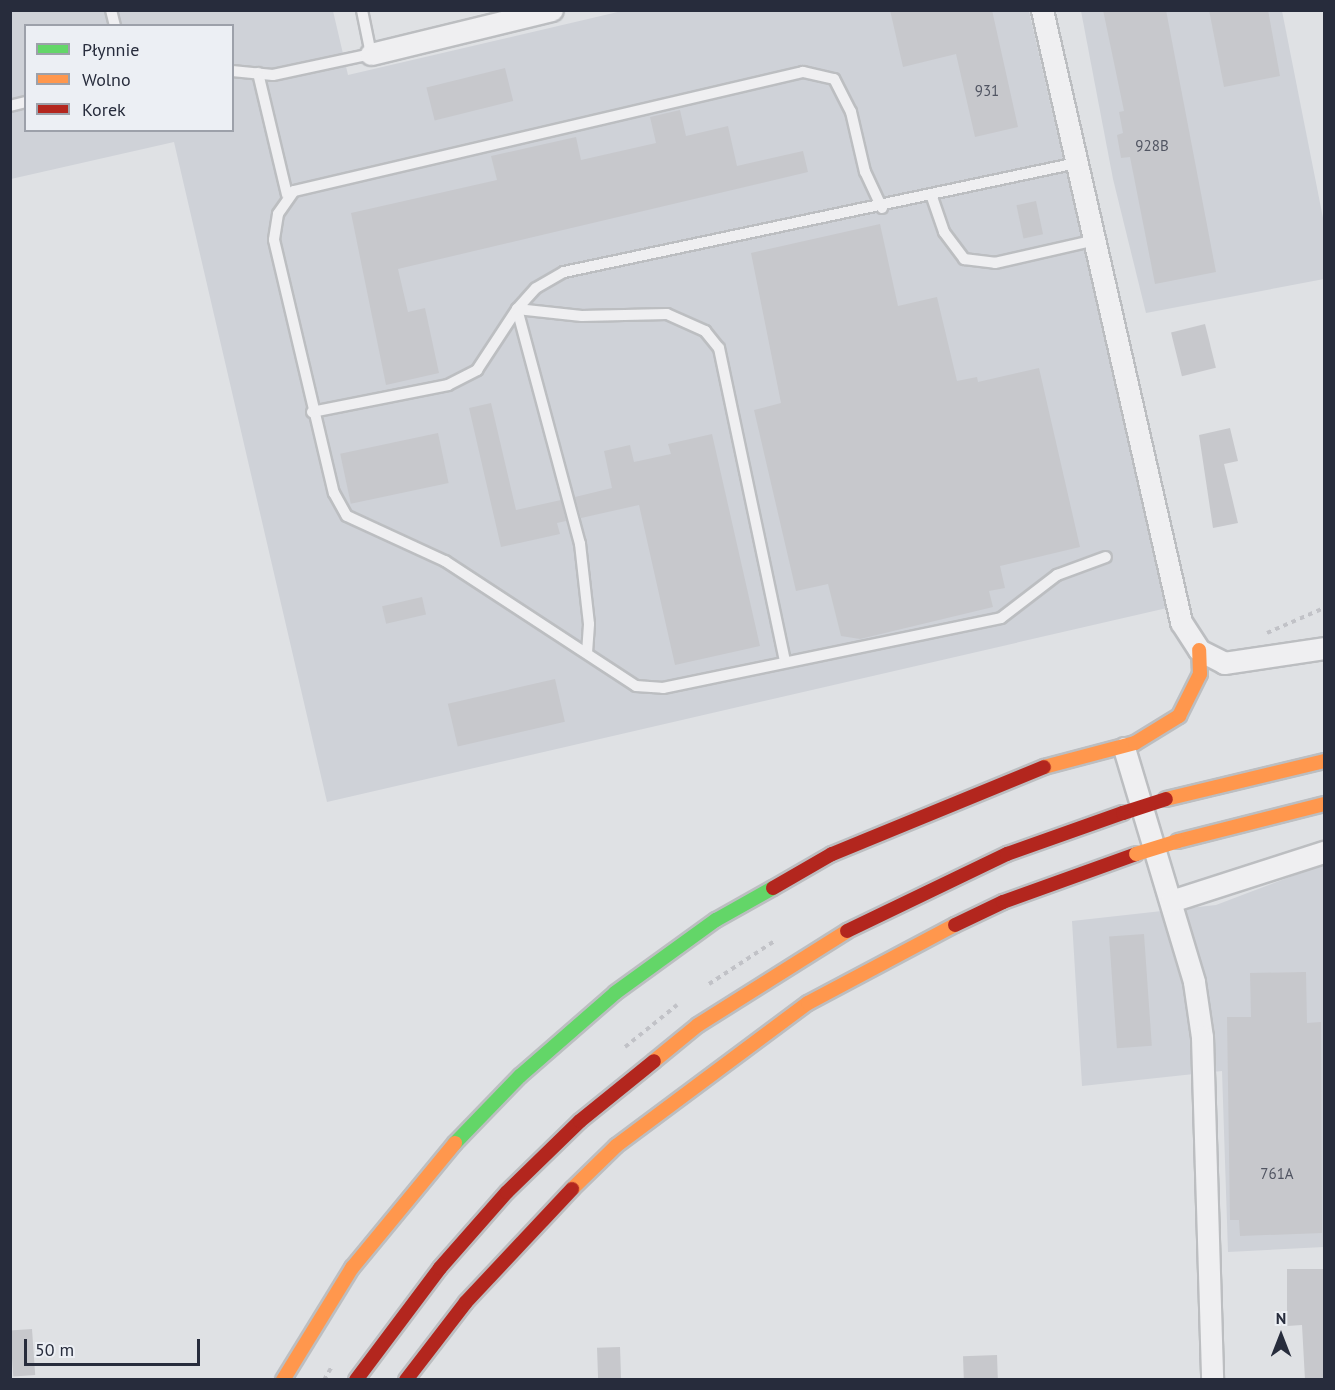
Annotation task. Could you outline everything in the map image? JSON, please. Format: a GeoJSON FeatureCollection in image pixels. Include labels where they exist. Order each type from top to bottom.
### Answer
{"type":"FeatureCollection","features":[{"type":"Feature","properties":{"kind":"main road"},"geometry":{"type":"LineString","coordinates":[[283,1380],[352,1268],[432,1167],[520,1076],[615,993],[716,920],[832,854],[1031,771],[1124,748],[1179,716],[1200,674],[1199,650]]}},
{"type":"Feature","properties":{"kind":"main road"},"geometry":{"type":"LineString","coordinates":[[356,1380],[440,1268],[507,1192],[580,1121],[698,1025],[832,939],[916,895],[1007,854],[1166,799],[1324,761]]}},
{"type":"Feature","properties":{"kind":"main road"},"geometry":{"type":"LineString","coordinates":[[406,1380],[466,1302],[542,1218],[616,1146],[705,1076],[808,1003],[893,954],[1003,902],[1178,841],[1324,804]]}},
{"type":"Feature","properties":{"kind":"street"},"geometry":{"type":"LineString","coordinates":[[371,54],[552,10]]}},
{"type":"Feature","properties":{"kind":"street"},"geometry":{"type":"LineString","coordinates":[[1042,10],[1181,622],[1199,650],[1235,663],[1324,648]]}},
{"type":"Feature","properties":{"kind":"street"},"geometry":{"type":"LineString","coordinates":[[1124,748],[1194,982],[1202,1036],[1212,1380]]}},
{"type":"Feature","properties":{"kind":"street"},"geometry":{"type":"LineString","coordinates":[[1171,901],[1324,852]]}},
{"type":"Feature","properties":{"kind":"lane"},"geometry":{"type":"LineString","coordinates":[[234,70],[273,75],[371,54],[362,10]]}},
{"type":"Feature","properties":{"kind":"lane"},"geometry":{"type":"LineString","coordinates":[[287,195],[803,72],[834,79],[851,112],[865,172],[882,208]]}},
{"type":"Feature","properties":{"kind":"lane"},"geometry":{"type":"LineString","coordinates":[[258,73],[287,195],[278,214],[274,240],[312,412],[334,493],[346,516],[445,561],[636,687],[663,688],[1001,618],[1057,575],[1106,557]]}},
{"type":"Feature","properties":{"kind":"lane"},"geometry":{"type":"LineString","coordinates":[[312,412],[448,385],[477,370],[517,309],[536,288],[564,272],[882,208],[1077,163]]}},
{"type":"Feature","properties":{"kind":"lane"},"geometry":{"type":"LineString","coordinates":[[932,197],[944,232],[964,259],[995,263],[1095,240]]}},
{"type":"Feature","properties":{"kind":"lane"},"geometry":{"type":"LineString","coordinates":[[517,309],[580,544],[589,624],[587,653]]}},
{"type":"Feature","properties":{"kind":"lane"},"geometry":{"type":"LineString","coordinates":[[517,309],[582,316],[667,314],[705,331],[719,348],[785,661]]}},
{"type":"Feature","properties":{"kind":"path"},"geometry":{"type":"LineString","coordinates":[[1263,634],[1324,608]]}},
{"type":"Feature","properties":{"kind":"shaded area"},"geometry":{"type":"Polygon","coordinates":[[[10,11],[333,11],[348,75],[622,11],[1029,11],[1167,608],[327,802],[174,142],[11,179],[10,11]]]}},
{"type":"Feature","properties":{"kind":"shaded area"},"geometry":{"type":"Polygon","coordinates":[[[1081,11],[1282,11],[1324,223],[1324,279],[1146,313],[1113,179],[1081,11]]]}},
{"type":"Feature","properties":{"kind":"shaded area"},"geometry":{"type":"Polygon","coordinates":[[[1324,864],[1324,1247],[1228,1252],[1222,1071],[1082,1086],[1072,921],[1216,905],[1324,864]]]}},
{"type":"Feature","properties":{"kind":"building"},"geometry":{"type":"Polygon","coordinates":[[[890,10],[992,10],[1018,127],[975,137],[956,54],[903,67],[890,10]]]}},
{"type":"Feature","properties":{"kind":"building"},"geometry":{"type":"Polygon","coordinates":[[[1103,10],[1166,10],[1216,272],[1155,284],[1130,157],[1121,158],[1117,135],[1123,133],[1119,112],[1124,111],[1103,10]]]}},
{"type":"Feature","properties":{"kind":"building"},"geometry":{"type":"Polygon","coordinates":[[[1209,10],[1268,10],[1280,76],[1224,87],[1209,10]]]}},
{"type":"Feature","properties":{"kind":"building"},"geometry":{"type":"Polygon","coordinates":[[[505,68],[513,101],[435,121],[426,88],[505,68]]]}},
{"type":"Feature","properties":{"kind":"building"},"geometry":{"type":"Polygon","coordinates":[[[680,110],[686,136],[728,126],[737,166],[803,151],[808,172],[398,269],[408,312],[425,308],[439,373],[386,385],[351,213],[497,180],[491,156],[576,137],[581,160],[656,143],[650,117],[680,110]]]}},
{"type":"Feature","properties":{"kind":"building"},"geometry":{"type":"Polygon","coordinates":[[[1036,201],[1043,234],[1024,238],[1016,205],[1036,201]]]}},
{"type":"Feature","properties":{"kind":"building"},"geometry":{"type":"Polygon","coordinates":[[[880,224],[898,306],[937,297],[957,381],[977,377],[978,382],[1039,368],[1080,547],[1000,566],[1005,588],[989,591],[993,607],[860,639],[841,636],[828,584],[796,591],[754,410],[781,403],[751,253],[880,224]]]}},
{"type":"Feature","properties":{"kind":"building"},"geometry":{"type":"Polygon","coordinates":[[[1205,324],[1216,368],[1182,376],[1171,332],[1205,324]]]}},
{"type":"Feature","properties":{"kind":"building"},"geometry":{"type":"Polygon","coordinates":[[[491,403],[516,510],[561,500],[566,521],[557,523],[560,534],[501,547],[469,408],[491,403]]]}},
{"type":"Feature","properties":{"kind":"building"},"geometry":{"type":"Polygon","coordinates":[[[1230,428],[1238,461],[1224,464],[1238,523],[1213,528],[1199,435],[1230,428]]]}},
{"type":"Feature","properties":{"kind":"building"},"geometry":{"type":"Polygon","coordinates":[[[438,433],[449,483],[351,504],[340,454],[438,433]]]}},
{"type":"Feature","properties":{"kind":"building"},"geometry":{"type":"Polygon","coordinates":[[[712,434],[760,646],[675,665],[639,505],[581,518],[575,497],[612,488],[604,451],[630,445],[634,462],[671,454],[668,444],[712,434]]]}},
{"type":"Feature","properties":{"kind":"building"},"geometry":{"type":"Polygon","coordinates":[[[422,597],[426,615],[386,624],[382,606],[422,597]]]}},
{"type":"Feature","properties":{"kind":"building"},"geometry":{"type":"Polygon","coordinates":[[[555,679],[565,722],[458,747],[448,704],[555,679]]]}},
{"type":"Feature","properties":{"kind":"building"},"geometry":{"type":"Polygon","coordinates":[[[1144,934],[1152,1046],[1117,1048],[1109,936],[1144,934]]]}},
{"type":"Feature","properties":{"kind":"building"},"geometry":{"type":"Polygon","coordinates":[[[1306,972],[1307,1023],[1321,1022],[1322,1233],[1240,1236],[1239,1220],[1230,1220],[1227,1017],[1251,1017],[1250,973],[1306,972]]]}},
{"type":"Feature","properties":{"kind":"building"},"geometry":{"type":"Polygon","coordinates":[[[1287,1269],[1324,1269],[1324,1380],[1305,1380],[1302,1325],[1287,1326],[1287,1269]]]}},
{"type":"Feature","properties":{"kind":"building"},"geometry":{"type":"Polygon","coordinates":[[[32,1329],[35,1375],[13,1376],[10,1331],[32,1329]]]}},
{"type":"Feature","properties":{"kind":"building"},"geometry":{"type":"Polygon","coordinates":[[[620,1347],[621,1380],[598,1380],[597,1348],[620,1347]]]}},
{"type":"Feature","properties":{"kind":"building"},"geometry":{"type":"Polygon","coordinates":[[[997,1355],[998,1380],[964,1380],[963,1356],[997,1355]]]}},
{"type":"Feature","properties":{"kind":"traffic: fast"},"geometry":{"type":"LineString","coordinates":[[455,1143],[520,1076],[615,993],[716,920],[773,888]]}},
{"type":"Feature","properties":{"kind":"traffic: slow"},"geometry":{"type":"LineString","coordinates":[[1044,767],[1135,743],[1179,716],[1200,674],[1199,650]]}},
{"type":"Feature","properties":{"kind":"traffic: slow"},"geometry":{"type":"LineString","coordinates":[[1166,799],[1324,761]]}},
{"type":"Feature","properties":{"kind":"traffic: slow"},"geometry":{"type":"LineString","coordinates":[[1178,841],[1324,804]]}},
{"type":"Feature","properties":{"kind":"traffic: slow"},"geometry":{"type":"LineString","coordinates":[[1136,854],[1178,841]]}},
{"type":"Feature","properties":{"kind":"traffic: slow"},"geometry":{"type":"LineString","coordinates":[[572,1189],[616,1146],[808,1003],[955,925]]}},
{"type":"Feature","properties":{"kind":"traffic: slow"},"geometry":{"type":"LineString","coordinates":[[654,1061],[698,1025],[847,931]]}},
{"type":"Feature","properties":{"kind":"traffic: slow"},"geometry":{"type":"LineString","coordinates":[[283,1380],[352,1268],[455,1143]]}},
{"type":"Feature","properties":{"kind":"traffic: jam"},"geometry":{"type":"LineString","coordinates":[[773,888],[832,854],[1044,767]]}},
{"type":"Feature","properties":{"kind":"traffic: jam"},"geometry":{"type":"LineString","coordinates":[[1123,813],[1166,799]]}},
{"type":"Feature","properties":{"kind":"traffic: jam"},"geometry":{"type":"LineString","coordinates":[[847,931],[1007,854],[1123,813]]}},
{"type":"Feature","properties":{"kind":"traffic: jam"},"geometry":{"type":"LineString","coordinates":[[955,925],[1003,902],[1136,854]]}},
{"type":"Feature","properties":{"kind":"traffic: jam"},"geometry":{"type":"LineString","coordinates":[[356,1380],[440,1268],[507,1192],[580,1121],[654,1061]]}},
{"type":"Feature","properties":{"kind":"traffic: jam"},"geometry":{"type":"LineString","coordinates":[[406,1380],[466,1302],[572,1189]]}}]}
